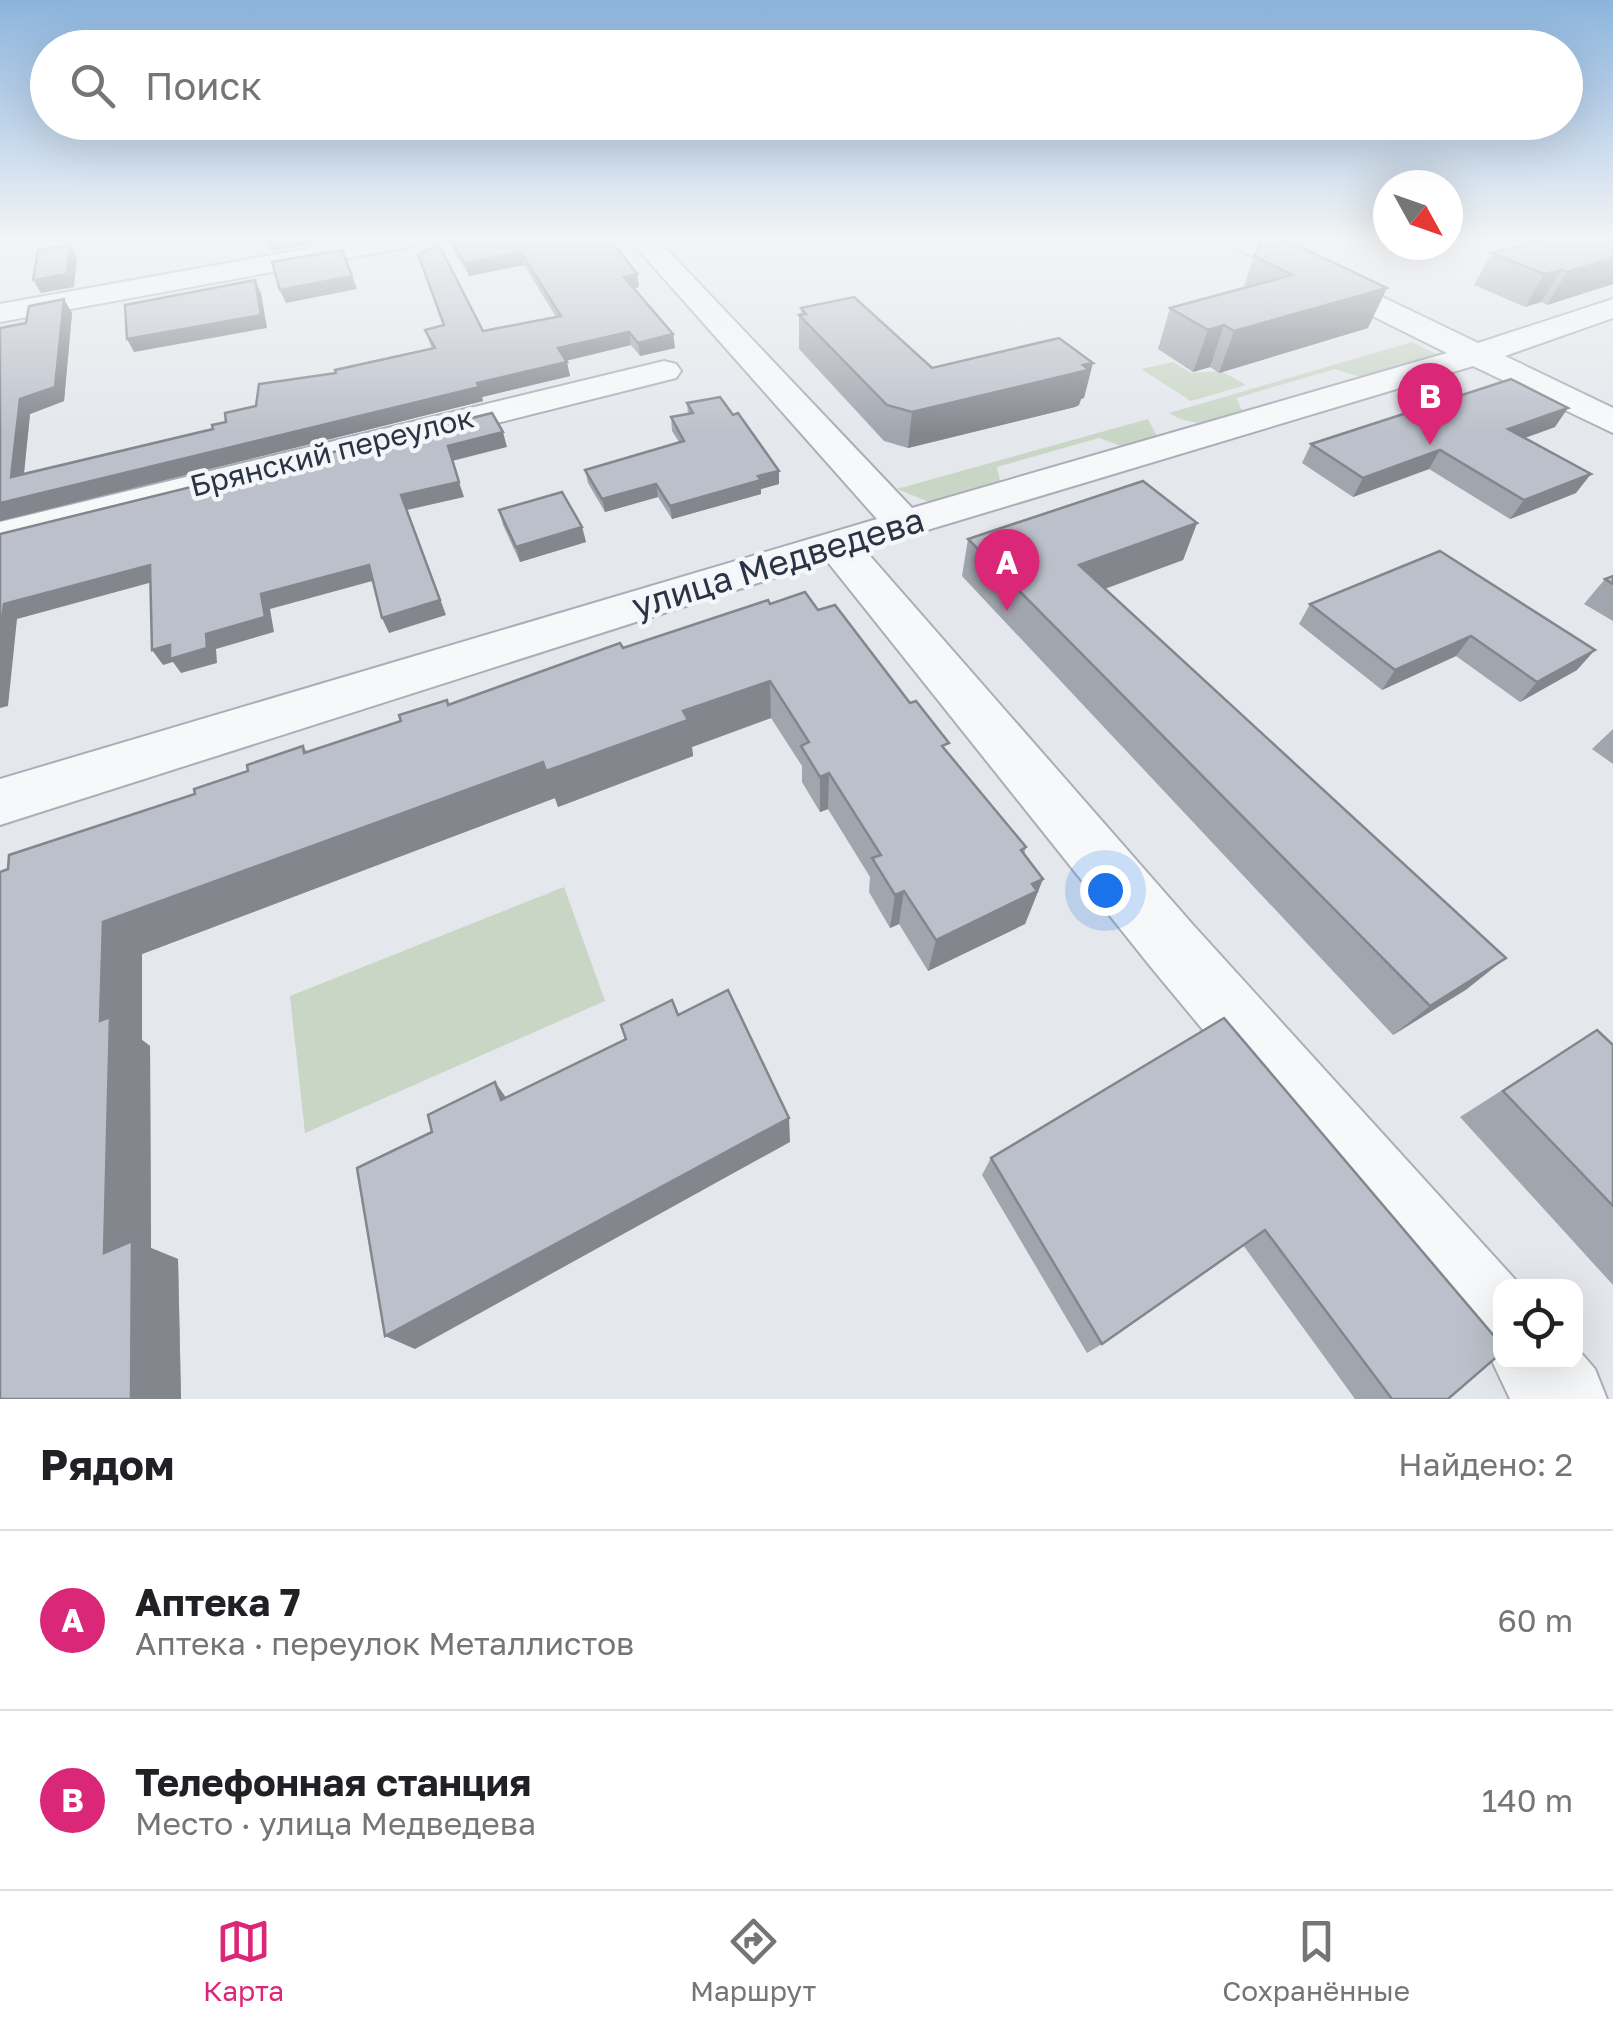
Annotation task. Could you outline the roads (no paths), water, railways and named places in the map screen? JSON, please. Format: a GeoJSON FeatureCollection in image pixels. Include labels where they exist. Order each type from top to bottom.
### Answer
{"type":"FeatureCollection","features":[{"type":"Feature","properties":{"kind":"street"},"geometry":{"type":"LineString","coordinates":[[0,314],[53,304]]}},
{"type":"Feature","properties":{"kind":"street"},"geometry":{"type":"LineString","coordinates":[[702,304],[904,524]]}},
{"type":"Feature","properties":{"kind":"street"},"geometry":{"type":"LineString","coordinates":[[1386,304],[1490,351],[1613,399]]}},
{"type":"Feature","properties":{"kind":"street"},"geometry":{"type":"LineString","coordinates":[[1402,304],[1613,422]]}},
{"type":"Feature","properties":{"kind":"street","name":"улица Медведева"},"geometry":{"type":"LineString","coordinates":[[0,802],[836,544],[1490,351],[1613,308]]}},
{"type":"Feature","properties":{"kind":"street","name":"Брянский переулок"},"geometry":{"type":"LineString","coordinates":[[0,535],[664,370]]}},
{"type":"Feature","properties":{"kind":"street"},"geometry":{"type":"LineString","coordinates":[[836,544],[1172,946],[1493,1316]]}},
{"type":"Feature","properties":{"kind":"street"},"geometry":{"type":"LineString","coordinates":[[1539,1369],[1566,1399]]}},
{"type":"Feature","properties":{"kind":"place","name":"Телефонная станция"},"geometry":{"type":"Point","coordinates":[1430,445]}},
{"type":"Feature","properties":{"kind":"place","name":"Аптека 7"},"geometry":{"type":"Point","coordinates":[1007,611]}}]}
